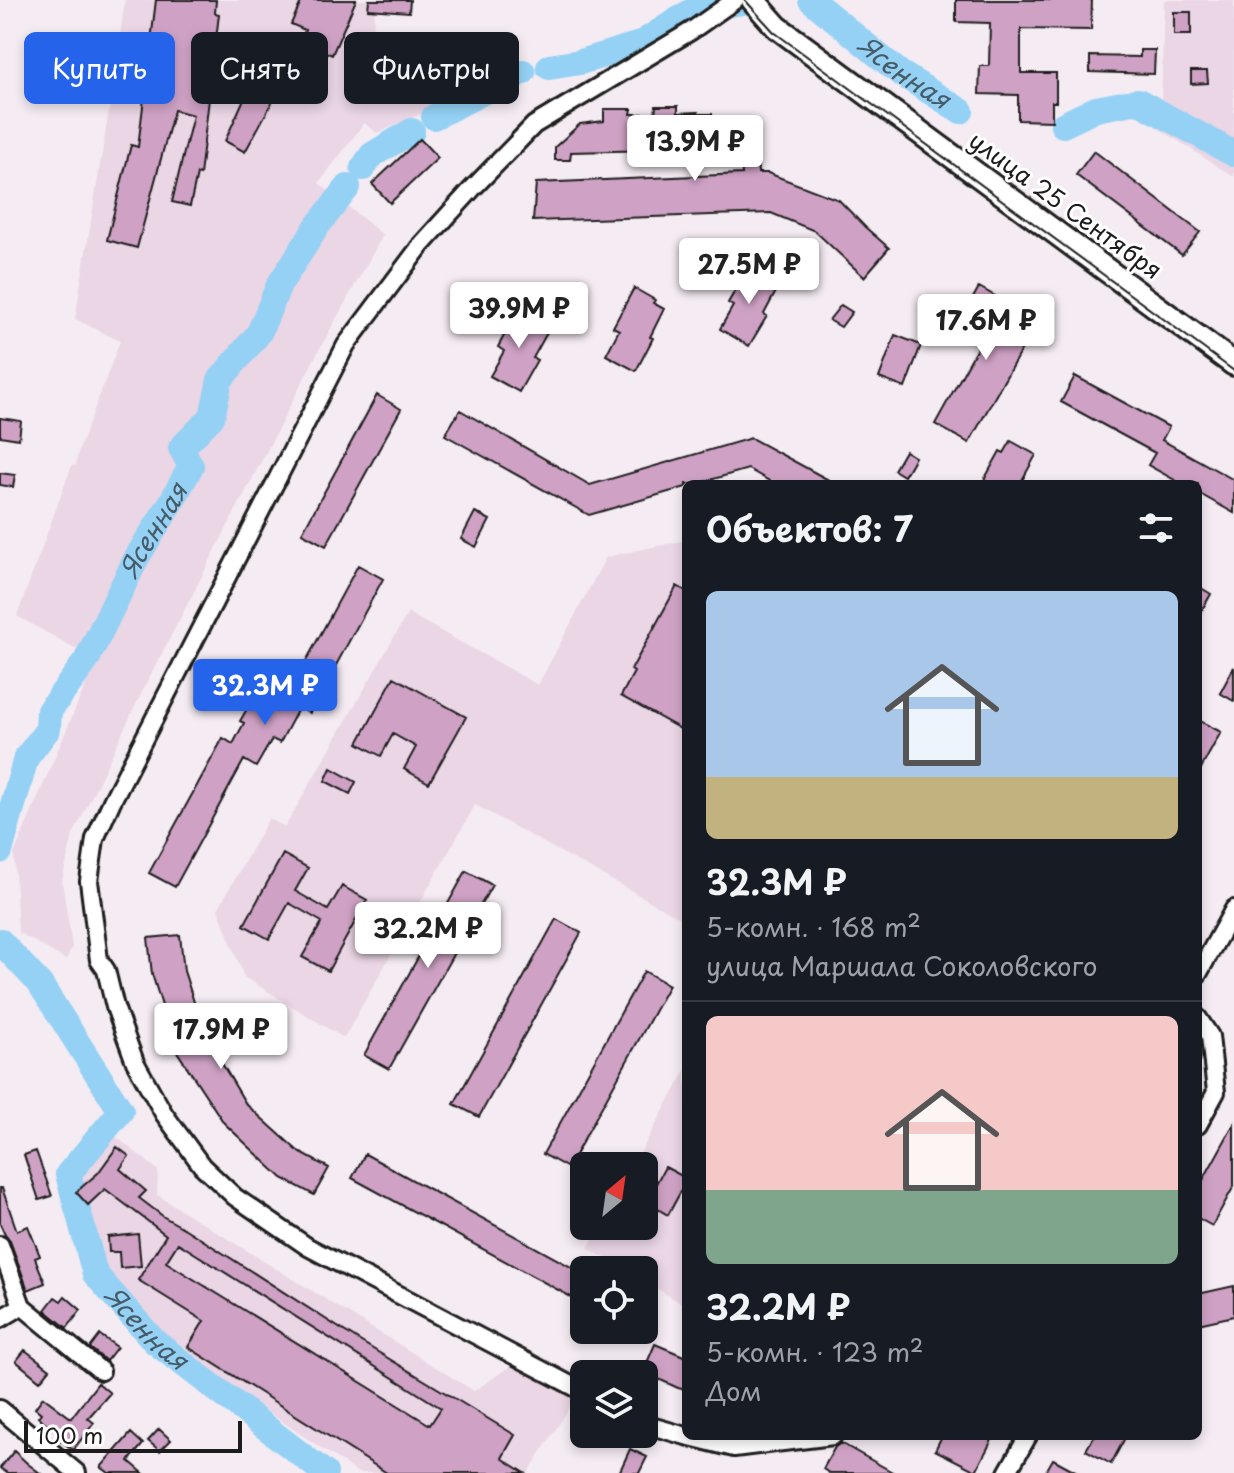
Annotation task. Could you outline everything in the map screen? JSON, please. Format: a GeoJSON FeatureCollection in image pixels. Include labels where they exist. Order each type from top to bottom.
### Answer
{"type":"FeatureCollection","features":[{"type":"Feature","properties":{"kind":"main road","name":"улица 25 Сентября"},"geometry":{"type":"LineString","coordinates":[[753,0],[777,27],[1234,364]]}},
{"type":"Feature","properties":{"kind":"street"},"geometry":{"type":"LineString","coordinates":[[570,1385],[308,1247],[235,1197],[202,1166],[164,1114],[135,1062],[115,1007],[106,970],[99,960],[89,881],[95,839],[112,801],[346,345],[422,244],[534,125],[691,31],[735,0]]}},
{"type":"Feature","properties":{"kind":"street"},"geometry":{"type":"LineString","coordinates":[[1202,967],[1234,909]]}},
{"type":"Feature","properties":{"kind":"street"},"geometry":{"type":"LineString","coordinates":[[1202,1024],[1210,1036],[1216,1092],[1202,1118]]}},
{"type":"Feature","properties":{"kind":"street"},"geometry":{"type":"LineString","coordinates":[[0,1245],[22,1306],[101,1371]]}},
{"type":"Feature","properties":{"kind":"street"},"geometry":{"type":"LineString","coordinates":[[0,1319],[22,1306]]}},
{"type":"Feature","properties":{"kind":"street"},"geometry":{"type":"LineString","coordinates":[[0,1409],[77,1473]]}},
{"type":"Feature","properties":{"kind":"street"},"geometry":{"type":"LineString","coordinates":[[658,1428],[682,1435]]}},
{"type":"Feature","properties":{"kind":"street"},"geometry":{"type":"LineString","coordinates":[[702,1440],[734,1448],[800,1440]]}},
{"type":"Feature","properties":{"kind":"street"},"geometry":{"type":"LineString","coordinates":[[1007,1473],[1026,1440]]}},
{"type":"Feature","properties":{"kind":"shaded area"},"geometry":{"type":"Polygon","coordinates":[[[125,0],[376,0],[373,27],[380,32],[344,32],[344,104],[444,104],[377,133],[364,123],[319,183],[383,235],[320,348],[144,688],[73,835],[62,881],[72,947],[66,960],[18,932],[14,854],[96,660],[17,616],[72,465],[76,466],[78,452],[120,341],[75,319],[110,104],[175,104],[175,32],[120,32],[125,0]]]}},
{"type":"Feature","properties":{"kind":"shaded area"},"geometry":{"type":"Polygon","coordinates":[[[1164,0],[1234,0],[1234,177],[1155,126],[1161,105],[1164,0]]]}},
{"type":"Feature","properties":{"kind":"shaded area"},"geometry":{"type":"Polygon","coordinates":[[[682,541],[682,919],[475,805],[344,1038],[244,977],[218,909],[269,818],[285,827],[408,613],[538,685],[606,557],[682,541]]]}},
{"type":"Feature","properties":{"kind":"shaded area"},"geometry":{"type":"Polygon","coordinates":[[[682,1077],[682,1304],[658,1289],[658,1256],[601,1256],[588,1248],[592,1240],[658,1240],[658,1152],[641,1152],[682,1077]]]}},
{"type":"Feature","properties":{"kind":"shaded area"},"geometry":{"type":"Polygon","coordinates":[[[114,1135],[158,1170],[157,1195],[474,1391],[512,1365],[570,1396],[570,1407],[528,1473],[358,1473],[182,1354],[104,1275],[66,1191],[114,1135]]]}},
{"type":"Feature","properties":{"kind":"building"},"geometry":{"type":"Polygon","coordinates":[[[156,0],[216,0],[215,13],[219,14],[217,32],[191,32],[191,104],[208,104],[200,175],[197,174],[190,206],[172,202],[193,115],[174,110],[137,248],[107,240],[131,145],[138,147],[143,104],[175,104],[175,32],[152,32],[156,0]]]}},
{"type":"Feature","properties":{"kind":"building"},"geometry":{"type":"Polygon","coordinates":[[[302,0],[356,0],[332,55],[328,53],[328,32],[304,32],[291,24],[302,0]]]}},
{"type":"Feature","properties":{"kind":"building"},"geometry":{"type":"Polygon","coordinates":[[[369,0],[410,0],[409,12],[368,9],[369,0]]]}},
{"type":"Feature","properties":{"kind":"building"},"geometry":{"type":"Polygon","coordinates":[[[956,0],[1092,0],[1091,30],[1021,29],[1021,73],[1056,73],[1056,102],[1052,102],[1052,121],[1018,120],[1018,95],[979,94],[980,66],[989,66],[990,23],[956,22],[956,0]]]}},
{"type":"Feature","properties":{"kind":"building"},"geometry":{"type":"Polygon","coordinates":[[[1174,12],[1191,12],[1191,35],[1174,35],[1174,12]]]}},
{"type":"Feature","properties":{"kind":"building"},"geometry":{"type":"Polygon","coordinates":[[[1140,50],[1155,50],[1154,74],[1090,72],[1090,56],[1140,57],[1140,50]]]}},
{"type":"Feature","properties":{"kind":"building"},"geometry":{"type":"Polygon","coordinates":[[[1191,71],[1207,71],[1208,83],[1191,84],[1191,71]]]}},
{"type":"Feature","properties":{"kind":"building"},"geometry":{"type":"Polygon","coordinates":[[[242,104],[271,104],[245,152],[225,141],[242,104]]]}},
{"type":"Feature","properties":{"kind":"building"},"geometry":{"type":"Polygon","coordinates":[[[656,106],[678,106],[678,113],[698,112],[712,114],[712,119],[721,119],[756,141],[758,173],[768,173],[839,200],[889,248],[864,277],[815,231],[771,213],[533,221],[536,183],[742,174],[740,148],[571,152],[570,160],[555,160],[555,147],[580,124],[604,121],[604,109],[632,109],[631,114],[655,114],[656,106]]]}},
{"type":"Feature","properties":{"kind":"building"},"geometry":{"type":"Polygon","coordinates":[[[420,139],[438,158],[390,203],[372,184],[420,139]]]}},
{"type":"Feature","properties":{"kind":"building"},"geometry":{"type":"Polygon","coordinates":[[[1094,151],[1200,232],[1182,255],[1076,175],[1094,151]]]}},
{"type":"Feature","properties":{"kind":"building"},"geometry":{"type":"Polygon","coordinates":[[[750,265],[779,286],[764,314],[767,316],[749,346],[720,329],[733,306],[728,303],[750,265]]]}},
{"type":"Feature","properties":{"kind":"building"},"geometry":{"type":"Polygon","coordinates":[[[979,287],[1038,320],[969,443],[935,424],[986,332],[962,318],[979,287]]]}},
{"type":"Feature","properties":{"kind":"building"},"geometry":{"type":"Polygon","coordinates":[[[634,288],[664,309],[636,371],[606,355],[619,330],[613,327],[634,288]]]}},
{"type":"Feature","properties":{"kind":"building"},"geometry":{"type":"Polygon","coordinates":[[[841,305],[852,312],[841,327],[829,320],[841,305]]]}},
{"type":"Feature","properties":{"kind":"building"},"geometry":{"type":"Polygon","coordinates":[[[519,308],[540,320],[537,324],[548,331],[533,358],[537,360],[519,392],[490,376],[504,351],[498,347],[519,308]]]}},
{"type":"Feature","properties":{"kind":"building"},"geometry":{"type":"Polygon","coordinates":[[[895,335],[921,345],[905,388],[879,378],[895,335]]]}},
{"type":"Feature","properties":{"kind":"building"},"geometry":{"type":"Polygon","coordinates":[[[1075,376],[1169,427],[1162,440],[1234,480],[1234,513],[1202,495],[1202,480],[1175,480],[1148,465],[1155,453],[1061,402],[1075,376]]]}},
{"type":"Feature","properties":{"kind":"building"},"geometry":{"type":"Polygon","coordinates":[[[377,395],[401,409],[326,546],[302,533],[377,395]]]}},
{"type":"Feature","properties":{"kind":"building"},"geometry":{"type":"Polygon","coordinates":[[[460,410],[590,485],[751,438],[829,480],[768,480],[748,469],[710,480],[682,480],[682,488],[589,515],[445,435],[460,410]]]}},
{"type":"Feature","properties":{"kind":"building"},"geometry":{"type":"Polygon","coordinates":[[[0,418],[21,421],[19,439],[0,436],[0,418]]]}},
{"type":"Feature","properties":{"kind":"building"},"geometry":{"type":"Polygon","coordinates":[[[1011,441],[1036,455],[1022,480],[984,480],[1000,451],[1004,453],[1011,441]]]}},
{"type":"Feature","properties":{"kind":"building"},"geometry":{"type":"Polygon","coordinates":[[[905,451],[915,457],[904,476],[894,470],[905,451]]]}},
{"type":"Feature","properties":{"kind":"building"},"geometry":{"type":"Polygon","coordinates":[[[0,473],[15,475],[13,487],[0,485],[0,473]]]}},
{"type":"Feature","properties":{"kind":"building"},"geometry":{"type":"Polygon","coordinates":[[[475,512],[490,520],[476,547],[461,539],[475,512]]]}},
{"type":"Feature","properties":{"kind":"building"},"geometry":{"type":"Polygon","coordinates":[[[358,565],[383,579],[310,713],[299,707],[280,743],[272,739],[256,767],[244,760],[175,887],[149,873],[223,738],[233,744],[244,723],[240,721],[260,686],[285,700],[358,565]]]}},
{"type":"Feature","properties":{"kind":"building"},"geometry":{"type":"Polygon","coordinates":[[[677,586],[682,589],[682,730],[621,696],[634,672],[631,670],[677,586]]]}},
{"type":"Feature","properties":{"kind":"building"},"geometry":{"type":"Polygon","coordinates":[[[1202,588],[1211,594],[1202,610],[1202,588]]]}},
{"type":"Feature","properties":{"kind":"building"},"geometry":{"type":"Polygon","coordinates":[[[1234,667],[1234,701],[1220,693],[1234,667]]]}},
{"type":"Feature","properties":{"kind":"building"},"geometry":{"type":"Polygon","coordinates":[[[394,677],[466,717],[429,783],[404,769],[416,747],[393,734],[381,756],[358,743],[394,677]]]}},
{"type":"Feature","properties":{"kind":"building"},"geometry":{"type":"Polygon","coordinates":[[[1202,722],[1221,732],[1202,767],[1202,722]]]}},
{"type":"Feature","properties":{"kind":"building"},"geometry":{"type":"Polygon","coordinates":[[[331,768],[356,782],[350,794],[325,781],[331,768]]]}},
{"type":"Feature","properties":{"kind":"building"},"geometry":{"type":"Polygon","coordinates":[[[283,854],[308,868],[295,891],[328,910],[342,886],[367,900],[328,971],[302,957],[322,922],[289,903],[269,939],[244,925],[283,854]]]}},
{"type":"Feature","properties":{"kind":"building"},"geometry":{"type":"Polygon","coordinates":[[[466,871],[492,885],[389,1069],[364,1055],[466,871]]]}},
{"type":"Feature","properties":{"kind":"building"},"geometry":{"type":"Polygon","coordinates":[[[556,919],[581,933],[479,1117],[454,1104],[556,919]]]}},
{"type":"Feature","properties":{"kind":"building"},"geometry":{"type":"Polygon","coordinates":[[[180,935],[184,971],[204,1033],[246,1104],[299,1152],[329,1168],[314,1195],[282,1178],[224,1123],[176,1050],[152,974],[148,938],[180,935]]]}},
{"type":"Feature","properties":{"kind":"building"},"geometry":{"type":"Polygon","coordinates":[[[644,971],[669,985],[577,1152],[570,1152],[568,1168],[543,1154],[644,971]]]}},
{"type":"Feature","properties":{"kind":"building"},"geometry":{"type":"Polygon","coordinates":[[[1234,1124],[1234,1186],[1212,1226],[1202,1220],[1202,1182],[1234,1124]]]}},
{"type":"Feature","properties":{"kind":"building"},"geometry":{"type":"Polygon","coordinates":[[[117,1147],[129,1156],[120,1169],[146,1191],[139,1198],[358,1340],[515,1435],[502,1458],[525,1473],[387,1473],[188,1347],[204,1321],[138,1280],[166,1235],[105,1189],[88,1205],[76,1192],[98,1173],[117,1147]],[[178,1243],[166,1262],[430,1425],[441,1408],[178,1243]]]}},
{"type":"Feature","properties":{"kind":"building"},"geometry":{"type":"Polygon","coordinates":[[[36,1151],[52,1196],[39,1200],[24,1155],[36,1151]]]}},
{"type":"Feature","properties":{"kind":"building"},"geometry":{"type":"Polygon","coordinates":[[[365,1154],[570,1266],[570,1296],[352,1178],[365,1154]]]}},
{"type":"Feature","properties":{"kind":"building"},"geometry":{"type":"Polygon","coordinates":[[[665,1167],[682,1176],[682,1192],[668,1215],[658,1209],[658,1180],[665,1167]]]}},
{"type":"Feature","properties":{"kind":"building"},"geometry":{"type":"Polygon","coordinates":[[[0,1188],[17,1231],[28,1226],[40,1256],[35,1258],[45,1283],[28,1290],[10,1241],[0,1224],[0,1188]]]}},
{"type":"Feature","properties":{"kind":"building"},"geometry":{"type":"Polygon","coordinates":[[[138,1234],[141,1266],[120,1268],[119,1252],[109,1252],[108,1237],[138,1234]]]}},
{"type":"Feature","properties":{"kind":"building"},"geometry":{"type":"Polygon","coordinates":[[[1234,1286],[1234,1316],[1202,1323],[1202,1293],[1234,1286]]]}},
{"type":"Feature","properties":{"kind":"building"},"geometry":{"type":"Polygon","coordinates":[[[65,1296],[81,1310],[67,1328],[45,1310],[55,1297],[61,1301],[65,1296]]]}},
{"type":"Feature","properties":{"kind":"building"},"geometry":{"type":"Polygon","coordinates":[[[100,1335],[117,1347],[106,1361],[90,1348],[100,1335]]]}},
{"type":"Feature","properties":{"kind":"building"},"geometry":{"type":"Polygon","coordinates":[[[655,1344],[682,1355],[682,1389],[658,1379],[658,1360],[648,1360],[655,1344]]]}},
{"type":"Feature","properties":{"kind":"building"},"geometry":{"type":"Polygon","coordinates":[[[25,1350],[50,1369],[40,1381],[16,1361],[25,1350]]]}},
{"type":"Feature","properties":{"kind":"building"},"geometry":{"type":"Polygon","coordinates":[[[98,1383],[110,1393],[88,1418],[94,1423],[73,1450],[56,1437],[59,1433],[38,1417],[41,1413],[35,1408],[43,1397],[71,1418],[98,1383]]]}},
{"type":"Feature","properties":{"kind":"building"},"geometry":{"type":"Polygon","coordinates":[[[159,1429],[171,1440],[160,1451],[148,1441],[159,1429]]]}},
{"type":"Feature","properties":{"kind":"building"},"geometry":{"type":"Polygon","coordinates":[[[131,1433],[143,1444],[129,1461],[143,1473],[109,1473],[101,1467],[131,1433]]]}},
{"type":"Feature","properties":{"kind":"building"},"geometry":{"type":"Polygon","coordinates":[[[940,1440],[992,1440],[976,1471],[935,1450],[940,1440]]]}},
{"type":"Feature","properties":{"kind":"building"},"geometry":{"type":"Polygon","coordinates":[[[1092,1440],[1124,1440],[1111,1464],[1086,1450],[1092,1440]]]}},
{"type":"Feature","properties":{"kind":"building"},"geometry":{"type":"Polygon","coordinates":[[[841,1443],[894,1473],[829,1473],[823,1469],[835,1447],[841,1443]]]}},
{"type":"Feature","properties":{"kind":"building"},"geometry":{"type":"Polygon","coordinates":[[[630,1449],[647,1457],[639,1473],[619,1473],[630,1449]]]}},
{"type":"Feature","properties":{"kind":"building"},"geometry":{"type":"Polygon","coordinates":[[[14,1451],[40,1473],[7,1473],[0,1468],[14,1451]]]}},
{"type":"Feature","properties":{"kind":"building"},"geometry":{"type":"Polygon","coordinates":[[[1053,1459],[1079,1473],[1045,1473],[1053,1459]]]}},
{"type":"Feature","properties":{"kind":"waterway","name":"Ясенная"},"geometry":{"type":"LineString","coordinates":[[811,0],[900,73],[961,111]]}},
{"type":"Feature","properties":{"kind":"waterway","name":"Ясенная"},"geometry":{"type":"LineString","coordinates":[[549,67],[580,62],[640,44],[695,9],[744,2]]}},
{"type":"Feature","properties":{"kind":"waterway","name":"Ясенная"},"geometry":{"type":"LineString","coordinates":[[434,117],[523,72]]}},
{"type":"Feature","properties":{"kind":"waterway","name":"Ясенная"},"geometry":{"type":"LineString","coordinates":[[1063,125],[1096,109],[1138,101],[1234,154]]}},
{"type":"Feature","properties":{"kind":"waterway","name":"Ясенная"},"geometry":{"type":"LineString","coordinates":[[363,168],[372,155],[412,131]]}},
{"type":"Feature","properties":{"kind":"waterway","name":"Ясенная"},"geometry":{"type":"LineString","coordinates":[[0,851],[26,758],[48,729],[49,711],[86,661],[137,557],[191,466],[181,448],[212,417],[220,380],[259,333],[279,285],[318,225],[348,187]]}},
{"type":"Feature","properties":{"kind":"waterway","name":"Ясенная"},"geometry":{"type":"LineString","coordinates":[[0,941],[40,984],[121,1111],[68,1174],[95,1274],[155,1342],[325,1473]]}},
{"type":"Feature","properties":{"kind":"tram line"},"geometry":{"type":"LineString","coordinates":[[745,0],[774,32],[1234,371]]}}]}
